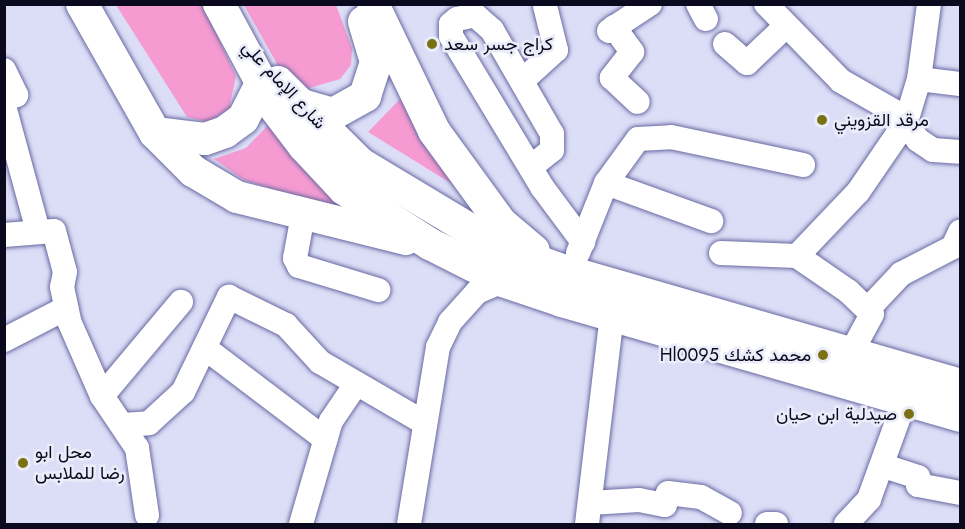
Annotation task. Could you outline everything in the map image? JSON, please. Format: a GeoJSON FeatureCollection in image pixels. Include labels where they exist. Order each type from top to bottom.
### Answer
{"type":"FeatureCollection","features":[{"type":"Feature","properties":{"kind":"main road"},"geometry":{"type":"LineString","coordinates":[[297,103],[333,114],[365,96],[374,82],[376,52],[356,4]]}},
{"type":"Feature","properties":{"kind":"main road"},"geometry":{"type":"LineString","coordinates":[[373,4],[434,131],[469,183],[501,223],[564,281]]}},
{"type":"Feature","properties":{"kind":"main road"},"geometry":{"type":"LineString","coordinates":[[89,10],[155,133],[193,171],[237,197],[303,215],[430,244]]}},
{"type":"Feature","properties":{"kind":"main road","name":"شارع الإمام علي"},"geometry":{"type":"LineString","coordinates":[[226,17],[297,103],[361,164],[410,198],[564,281],[612,315],[960,416]]}},
{"type":"Feature","properties":{"kind":"main road","name":"شارع الإمام علي"},"geometry":{"type":"LineString","coordinates":[[226,17],[262,82],[304,146],[344,189],[430,244],[503,281],[564,281],[851,353],[960,385]]}},
{"type":"Feature","properties":{"kind":"main road"},"geometry":{"type":"LineString","coordinates":[[155,133],[205,139],[225,132],[243,119],[262,82]]}},
{"type":"Feature","properties":{"kind":"street"},"geometry":{"type":"LineString","coordinates":[[638,102],[612,78],[632,52],[618,20],[650,4]]}},
{"type":"Feature","properties":{"kind":"street"},"geometry":{"type":"LineString","coordinates":[[766,4],[841,81],[906,122],[933,150],[960,152]]}},
{"type":"Feature","properties":{"kind":"street"},"geometry":{"type":"LineString","coordinates":[[797,256],[858,192],[906,122],[920,79],[929,4]]}},
{"type":"Feature","properties":{"kind":"street"},"geometry":{"type":"LineString","coordinates":[[522,81],[556,50],[546,6]]}},
{"type":"Feature","properties":{"kind":"street"},"geometry":{"type":"LineString","coordinates":[[531,167],[555,141],[522,81],[492,30],[475,15],[451,24],[451,36],[531,167],[583,242]]}},
{"type":"Feature","properties":{"kind":"street"},"geometry":{"type":"LineString","coordinates":[[725,44],[747,63],[786,26]]}},
{"type":"Feature","properties":{"kind":"street"},"geometry":{"type":"LineString","coordinates":[[4,70],[16,95],[4,99]]}},
{"type":"Feature","properties":{"kind":"street"},"geometry":{"type":"LineString","coordinates":[[920,79],[960,84]]}},
{"type":"Feature","properties":{"kind":"street"},"geometry":{"type":"LineString","coordinates":[[4,106],[46,231],[65,272],[66,308],[81,356],[102,396],[137,448],[147,515]]}},
{"type":"Feature","properties":{"kind":"street"},"geometry":{"type":"LineString","coordinates":[[564,281],[583,242],[606,183],[626,152],[652,135],[803,165]]}},
{"type":"Feature","properties":{"kind":"street"},"geometry":{"type":"LineString","coordinates":[[606,183],[711,220]]}},
{"type":"Feature","properties":{"kind":"street"},"geometry":{"type":"LineString","coordinates":[[303,215],[295,258],[299,266],[378,290]]}},
{"type":"Feature","properties":{"kind":"street"},"geometry":{"type":"LineString","coordinates":[[4,234],[46,231]]}},
{"type":"Feature","properties":{"kind":"street"},"geometry":{"type":"LineString","coordinates":[[869,308],[901,274],[953,247],[960,232]]}},
{"type":"Feature","properties":{"kind":"street"},"geometry":{"type":"LineString","coordinates":[[721,253],[797,256],[869,308],[872,314],[851,353]]}},
{"type":"Feature","properties":{"kind":"street"},"geometry":{"type":"LineString","coordinates":[[409,525],[423,422],[438,347],[450,322],[477,292],[503,281]]}},
{"type":"Feature","properties":{"kind":"street"},"geometry":{"type":"LineString","coordinates":[[123,426],[149,423],[175,400],[205,348],[230,297],[286,325],[320,362],[423,422]]}},
{"type":"Feature","properties":{"kind":"street"},"geometry":{"type":"LineString","coordinates":[[102,396],[181,302]]}},
{"type":"Feature","properties":{"kind":"street"},"geometry":{"type":"LineString","coordinates":[[4,339],[66,308]]}},
{"type":"Feature","properties":{"kind":"street"},"geometry":{"type":"LineString","coordinates":[[612,315],[589,514],[639,500],[665,505],[668,493],[701,497],[730,513]]}},
{"type":"Feature","properties":{"kind":"street"},"geometry":{"type":"LineString","coordinates":[[205,348],[326,439]]}},
{"type":"Feature","properties":{"kind":"street"},"geometry":{"type":"LineString","coordinates":[[301,525],[326,439],[356,384]]}},
{"type":"Feature","properties":{"kind":"street"},"geometry":{"type":"LineString","coordinates":[[846,525],[869,500],[884,466],[905,400]]}},
{"type":"Feature","properties":{"kind":"street"},"geometry":{"type":"LineString","coordinates":[[884,466],[918,477],[918,485],[960,493]]}},
{"type":"Feature","properties":{"kind":"street"},"geometry":{"type":"LineString","coordinates":[[767,525],[776,525]]}},
{"type":"Feature","properties":{"kind":"shaded area"},"geometry":{"type":"Polygon","coordinates":[[[116,5],[203,5],[236,76],[229,109],[208,122],[187,117],[116,5]]]}},
{"type":"Feature","properties":{"kind":"shaded area"},"geometry":{"type":"Polygon","coordinates":[[[244,5],[336,5],[352,48],[351,65],[340,79],[306,89],[281,71],[244,5]]]}},
{"type":"Feature","properties":{"kind":"shaded area"},"geometry":{"type":"Polygon","coordinates":[[[404,95],[465,192],[368,132],[404,95]]]}},
{"type":"Feature","properties":{"kind":"shaded area"},"geometry":{"type":"Polygon","coordinates":[[[271,122],[367,219],[244,180],[214,159],[246,148],[271,122]]]}},
{"type":"Feature","properties":{"kind":"place","name":"كراج جسر سعد"},"geometry":{"type":"Point","coordinates":[432,44]}},
{"type":"Feature","properties":{"kind":"place","name":"مرقد القزويني"},"geometry":{"type":"Point","coordinates":[822,120]}},
{"type":"Feature","properties":{"kind":"place","name":"Hl0095 محمد كشك"},"geometry":{"type":"Point","coordinates":[823,355]}},
{"type":"Feature","properties":{"kind":"place","name":"صيدلية ابن حيان"},"geometry":{"type":"Point","coordinates":[909,414]}},
{"type":"Feature","properties":{"kind":"place","name":"محل ابو رضا للملابس"},"geometry":{"type":"Point","coordinates":[23,463]}}]}
